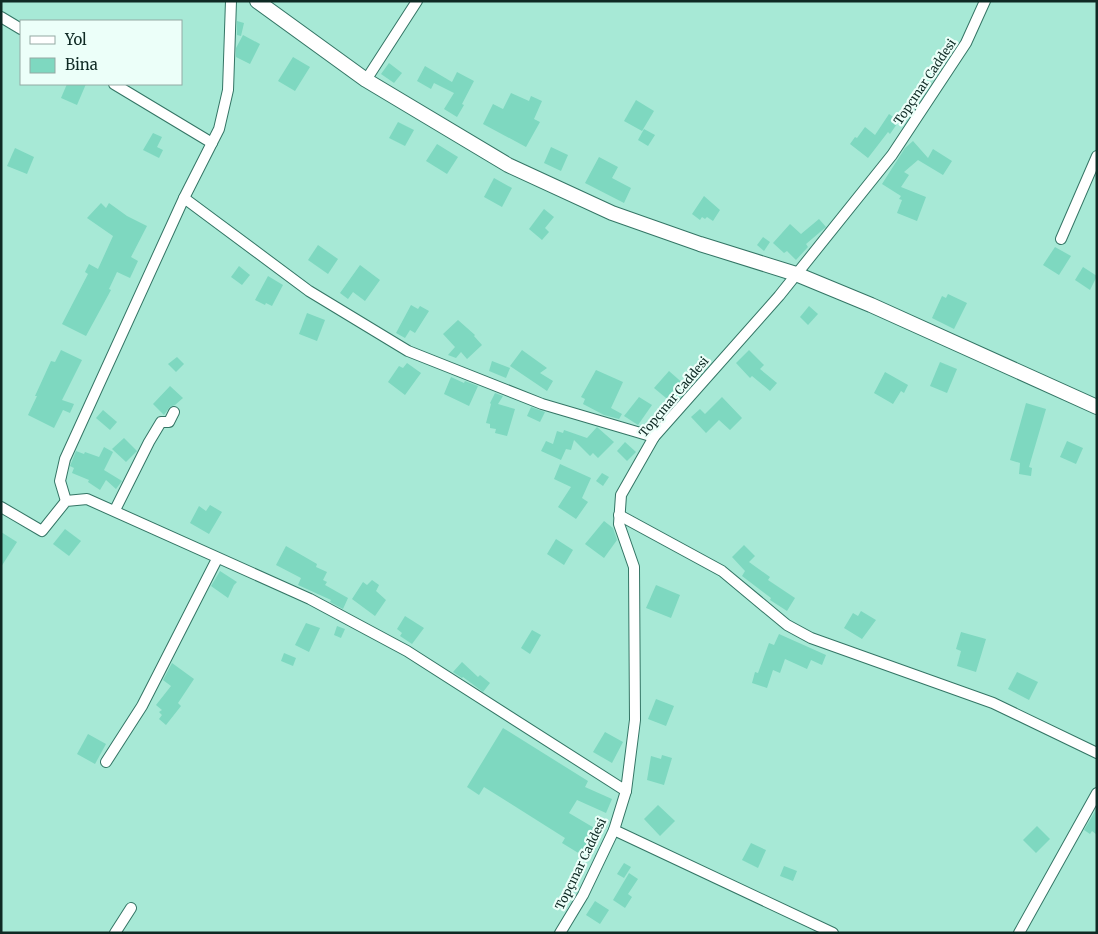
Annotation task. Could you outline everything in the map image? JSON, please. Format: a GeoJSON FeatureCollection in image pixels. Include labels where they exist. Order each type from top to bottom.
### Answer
{"type":"FeatureCollection","features":[{"type":"Feature","properties":{"kind":"street"},"geometry":{"type":"LineString","coordinates":[[66,501],[60,481],[65,458],[184,198],[219,129],[228,90],[231,1]]}},
{"type":"Feature","properties":{"kind":"street"},"geometry":{"type":"LineString","coordinates":[[257,1],[366,80],[508,164],[612,213],[700,244],[796,274],[871,305],[1097,407]]}},
{"type":"Feature","properties":{"kind":"street"},"geometry":{"type":"LineString","coordinates":[[366,80],[417,1]]}},
{"type":"Feature","properties":{"kind":"street","name":"Topçınar Caddesi"},"geometry":{"type":"LineString","coordinates":[[560,933],[583,895],[614,830],[626,791],[635,720],[634,567],[618,524],[621,495],[654,437],[796,274],[892,155],[966,43],[985,1]]}},
{"type":"Feature","properties":{"kind":"street"},"geometry":{"type":"LineString","coordinates":[[1,17],[20,28]]}},
{"type":"Feature","properties":{"kind":"street"},"geometry":{"type":"LineString","coordinates":[[116,85],[212,142]]}},
{"type":"Feature","properties":{"kind":"street"},"geometry":{"type":"LineString","coordinates":[[1061,239],[1097,156]]}},
{"type":"Feature","properties":{"kind":"street"},"geometry":{"type":"LineString","coordinates":[[184,198],[309,291],[408,352],[542,404],[654,437]]}},
{"type":"Feature","properties":{"kind":"street"},"geometry":{"type":"LineString","coordinates":[[115,510],[161,422],[169,422],[174,412]]}},
{"type":"Feature","properties":{"kind":"street"},"geometry":{"type":"LineString","coordinates":[[1,507],[42,531],[66,501],[87,499],[115,510],[217,559],[310,599],[407,651],[626,791]]}},
{"type":"Feature","properties":{"kind":"street"},"geometry":{"type":"LineString","coordinates":[[619,514],[722,570],[787,625],[811,638],[993,703],[1097,753]]}},
{"type":"Feature","properties":{"kind":"street"},"geometry":{"type":"LineString","coordinates":[[106,762],[142,706],[217,559]]}},
{"type":"Feature","properties":{"kind":"street"},"geometry":{"type":"LineString","coordinates":[[1020,933],[1097,794]]}},
{"type":"Feature","properties":{"kind":"street"},"geometry":{"type":"LineString","coordinates":[[614,830],[833,933]]}},
{"type":"Feature","properties":{"kind":"street"},"geometry":{"type":"LineString","coordinates":[[115,933],[131,908]]}},
{"type":"Feature","properties":{"kind":"building"},"geometry":{"type":"Polygon","coordinates":[[[237,21],[244,23],[241,36],[237,35],[237,21]]]}},
{"type":"Feature","properties":{"kind":"building"},"geometry":{"type":"Polygon","coordinates":[[[243,35],[260,44],[250,64],[236,57],[236,48],[243,35]]]}},
{"type":"Feature","properties":{"kind":"building"},"geometry":{"type":"Polygon","coordinates":[[[293,57],[310,67],[295,91],[278,81],[293,57]]]}},
{"type":"Feature","properties":{"kind":"building"},"geometry":{"type":"Polygon","coordinates":[[[389,63],[402,73],[394,83],[381,74],[389,63]]]}},
{"type":"Feature","properties":{"kind":"building"},"geometry":{"type":"Polygon","coordinates":[[[425,66],[452,82],[457,72],[474,81],[457,117],[444,109],[454,93],[434,83],[431,89],[417,81],[425,66]]]}},
{"type":"Feature","properties":{"kind":"building"},"geometry":{"type":"Polygon","coordinates":[[[67,85],[86,85],[77,105],[61,98],[67,85]]]}},
{"type":"Feature","properties":{"kind":"building"},"geometry":{"type":"Polygon","coordinates":[[[511,93],[529,101],[531,96],[542,101],[534,119],[540,122],[526,147],[483,124],[493,104],[503,109],[511,93]]]}},
{"type":"Feature","properties":{"kind":"building"},"geometry":{"type":"Polygon","coordinates":[[[636,100],[654,111],[642,131],[624,121],[636,100]]]}},
{"type":"Feature","properties":{"kind":"building"},"geometry":{"type":"Polygon","coordinates":[[[889,114],[899,121],[868,158],[850,144],[865,127],[875,135],[889,114]]]}},
{"type":"Feature","properties":{"kind":"building"},"geometry":{"type":"Polygon","coordinates":[[[398,122],[414,130],[405,146],[389,138],[398,122]]]}},
{"type":"Feature","properties":{"kind":"building"},"geometry":{"type":"Polygon","coordinates":[[[644,129],[655,135],[648,146],[638,140],[644,129]]]}},
{"type":"Feature","properties":{"kind":"building"},"geometry":{"type":"Polygon","coordinates":[[[153,133],[162,137],[157,147],[163,150],[159,158],[143,150],[153,133]]]}},
{"type":"Feature","properties":{"kind":"building"},"geometry":{"type":"Polygon","coordinates":[[[913,141],[928,158],[933,149],[952,161],[943,175],[918,160],[904,172],[909,175],[901,187],[926,197],[917,221],[897,213],[902,200],[899,199],[901,196],[882,184],[905,148],[913,141]]]}},
{"type":"Feature","properties":{"kind":"building"},"geometry":{"type":"Polygon","coordinates":[[[437,144],[458,157],[447,174],[426,161],[437,144]]]}},
{"type":"Feature","properties":{"kind":"building"},"geometry":{"type":"Polygon","coordinates":[[[551,147],[568,155],[561,171],[544,163],[551,147]]]}},
{"type":"Feature","properties":{"kind":"building"},"geometry":{"type":"Polygon","coordinates":[[[15,148],[34,157],[27,174],[7,166],[15,148]]]}},
{"type":"Feature","properties":{"kind":"building"},"geometry":{"type":"Polygon","coordinates":[[[599,157],[618,167],[612,178],[631,188],[624,203],[585,183],[599,157]]]}},
{"type":"Feature","properties":{"kind":"building"},"geometry":{"type":"Polygon","coordinates":[[[494,178],[512,188],[502,207],[484,197],[494,178]]]}},
{"type":"Feature","properties":{"kind":"building"},"geometry":{"type":"Polygon","coordinates":[[[704,196],[720,210],[713,221],[707,217],[705,219],[702,217],[700,220],[692,214],[704,196]]]}},
{"type":"Feature","properties":{"kind":"building"},"geometry":{"type":"Polygon","coordinates":[[[101,203],[106,208],[109,203],[127,216],[147,226],[131,257],[138,261],[130,278],[117,272],[109,289],[111,290],[86,336],[62,324],[88,274],[85,272],[89,264],[98,269],[113,236],[87,218],[101,203]]]}},
{"type":"Feature","properties":{"kind":"building"},"geometry":{"type":"Polygon","coordinates":[[[544,209],[554,217],[545,228],[549,232],[542,240],[529,229],[544,209]]]}},
{"type":"Feature","properties":{"kind":"building"},"geometry":{"type":"Polygon","coordinates":[[[819,219],[826,227],[806,244],[808,247],[796,260],[787,251],[784,253],[773,243],[790,224],[801,234],[819,219]]]}},
{"type":"Feature","properties":{"kind":"building"},"geometry":{"type":"Polygon","coordinates":[[[763,237],[770,242],[764,251],[757,245],[763,237]]]}},
{"type":"Feature","properties":{"kind":"building"},"geometry":{"type":"Polygon","coordinates":[[[318,245],[338,259],[328,274],[308,260],[318,245]]]}},
{"type":"Feature","properties":{"kind":"building"},"geometry":{"type":"Polygon","coordinates":[[[1055,247],[1071,256],[1059,275],[1043,265],[1055,247]]]}},
{"type":"Feature","properties":{"kind":"building"},"geometry":{"type":"Polygon","coordinates":[[[360,265],[380,280],[365,301],[353,292],[348,299],[340,293],[360,265]]]}},
{"type":"Feature","properties":{"kind":"building"},"geometry":{"type":"Polygon","coordinates":[[[239,266],[250,275],[242,285],[231,277],[239,266]]]}},
{"type":"Feature","properties":{"kind":"building"},"geometry":{"type":"Polygon","coordinates":[[[1083,267],[1097,276],[1090,290],[1075,280],[1083,267]]]}},
{"type":"Feature","properties":{"kind":"building"},"geometry":{"type":"Polygon","coordinates":[[[268,276],[283,285],[272,306],[255,300],[268,276]]]}},
{"type":"Feature","properties":{"kind":"building"},"geometry":{"type":"Polygon","coordinates":[[[948,294],[967,303],[954,329],[932,318],[942,296],[946,298],[948,294]]]}},
{"type":"Feature","properties":{"kind":"building"},"geometry":{"type":"Polygon","coordinates":[[[411,305],[418,309],[420,306],[429,311],[415,333],[410,330],[405,338],[396,333],[411,305]]]}},
{"type":"Feature","properties":{"kind":"building"},"geometry":{"type":"Polygon","coordinates":[[[809,306],[818,314],[808,325],[800,317],[809,306]]]}},
{"type":"Feature","properties":{"kind":"building"},"geometry":{"type":"Polygon","coordinates":[[[307,313],[325,320],[317,341],[299,334],[307,313]]]}},
{"type":"Feature","properties":{"kind":"building"},"geometry":{"type":"Polygon","coordinates":[[[458,320],[475,335],[482,345],[467,359],[461,352],[456,358],[448,355],[455,347],[443,334],[458,320]]]}},
{"type":"Feature","properties":{"kind":"building"},"geometry":{"type":"Polygon","coordinates":[[[61,350],[82,360],[62,400],[74,404],[70,413],[63,410],[54,428],[28,415],[51,361],[55,362],[61,350]]]}},
{"type":"Feature","properties":{"kind":"building"},"geometry":{"type":"Polygon","coordinates":[[[522,350],[547,368],[540,373],[553,381],[547,391],[510,366],[522,350]]]}},
{"type":"Feature","properties":{"kind":"building"},"geometry":{"type":"Polygon","coordinates":[[[749,350],[764,365],[760,369],[777,383],[770,391],[752,376],[750,378],[736,363],[749,350]]]}},
{"type":"Feature","properties":{"kind":"building"},"geometry":{"type":"Polygon","coordinates":[[[177,357],[184,364],[176,372],[168,364],[177,357]]]}},
{"type":"Feature","properties":{"kind":"building"},"geometry":{"type":"Polygon","coordinates":[[[492,361],[510,368],[506,378],[489,371],[492,361]]]}},
{"type":"Feature","properties":{"kind":"building"},"geometry":{"type":"Polygon","coordinates":[[[940,362],[957,369],[947,393],[930,386],[940,362]]]}},
{"type":"Feature","properties":{"kind":"building"},"geometry":{"type":"Polygon","coordinates":[[[407,363],[421,373],[405,395],[388,382],[399,366],[403,368],[407,363]]]}},
{"type":"Feature","properties":{"kind":"building"},"geometry":{"type":"Polygon","coordinates":[[[596,370],[623,382],[611,408],[622,414],[619,419],[604,415],[583,404],[585,399],[581,397],[596,370]]]}},
{"type":"Feature","properties":{"kind":"building"},"geometry":{"type":"Polygon","coordinates":[[[669,371],[686,386],[672,403],[654,388],[669,371]]]}},
{"type":"Feature","properties":{"kind":"building"},"geometry":{"type":"Polygon","coordinates":[[[885,372],[908,385],[904,393],[901,391],[893,404],[874,393],[885,372]]]}},
{"type":"Feature","properties":{"kind":"building"},"geometry":{"type":"Polygon","coordinates":[[[451,377],[464,383],[465,381],[478,386],[469,406],[444,394],[451,377]]]}},
{"type":"Feature","properties":{"kind":"building"},"geometry":{"type":"Polygon","coordinates":[[[170,386],[183,398],[170,407],[164,415],[153,404],[170,386]]]}},
{"type":"Feature","properties":{"kind":"building"},"geometry":{"type":"Polygon","coordinates":[[[495,393],[503,396],[498,404],[515,409],[507,436],[495,433],[496,429],[490,428],[490,424],[486,423],[490,403],[495,393]]]}},
{"type":"Feature","properties":{"kind":"building"},"geometry":{"type":"Polygon","coordinates":[[[639,397],[652,405],[638,425],[624,416],[639,397]]]}},
{"type":"Feature","properties":{"kind":"building"},"geometry":{"type":"Polygon","coordinates":[[[722,397],[742,418],[730,430],[719,420],[706,433],[691,417],[700,409],[705,414],[722,397]]]}},
{"type":"Feature","properties":{"kind":"building"},"geometry":{"type":"Polygon","coordinates":[[[1026,403],[1046,409],[1029,467],[1032,468],[1031,476],[1019,474],[1020,463],[1010,460],[1026,403]]]}},
{"type":"Feature","properties":{"kind":"building"},"geometry":{"type":"Polygon","coordinates":[[[531,407],[545,412],[540,422],[527,416],[531,407]]]}},
{"type":"Feature","properties":{"kind":"building"},"geometry":{"type":"Polygon","coordinates":[[[103,410],[117,422],[110,430],[96,418],[103,410]]]}},
{"type":"Feature","properties":{"kind":"building"},"geometry":{"type":"Polygon","coordinates":[[[597,427],[614,442],[598,458],[593,453],[590,456],[574,440],[571,450],[566,449],[561,460],[541,451],[546,441],[553,444],[557,431],[563,433],[564,430],[587,438],[597,427]]]}},
{"type":"Feature","properties":{"kind":"building"},"geometry":{"type":"Polygon","coordinates":[[[124,438],[137,451],[126,462],[112,449],[124,438]]]}},
{"type":"Feature","properties":{"kind":"building"},"geometry":{"type":"Polygon","coordinates":[[[1067,441],[1083,448],[1076,464],[1060,457],[1067,441]]]}},
{"type":"Feature","properties":{"kind":"building"},"geometry":{"type":"Polygon","coordinates":[[[625,442],[636,452],[627,461],[617,451],[625,442]]]}},
{"type":"Feature","properties":{"kind":"building"},"geometry":{"type":"Polygon","coordinates":[[[104,447],[113,452],[104,470],[122,481],[116,489],[106,480],[100,490],[88,482],[89,480],[72,473],[74,468],[70,466],[76,451],[99,457],[104,447]]]}},
{"type":"Feature","properties":{"kind":"building"},"geometry":{"type":"Polygon","coordinates":[[[560,464],[591,478],[582,498],[588,502],[576,519],[558,507],[571,487],[554,479],[560,464]]]}},
{"type":"Feature","properties":{"kind":"building"},"geometry":{"type":"Polygon","coordinates":[[[602,473],[609,477],[603,486],[596,481],[602,473]]]}},
{"type":"Feature","properties":{"kind":"building"},"geometry":{"type":"Polygon","coordinates":[[[210,505],[222,512],[209,534],[190,523],[199,506],[206,511],[210,505]]]}},
{"type":"Feature","properties":{"kind":"building"},"geometry":{"type":"Polygon","coordinates":[[[604,521],[613,528],[617,540],[604,558],[585,544],[604,521]]]}},
{"type":"Feature","properties":{"kind":"building"},"geometry":{"type":"Polygon","coordinates":[[[65,529],[81,541],[69,556],[53,544],[65,529]]]}},
{"type":"Feature","properties":{"kind":"building"},"geometry":{"type":"Polygon","coordinates":[[[1,532],[17,542],[1,567],[1,532]]]}},
{"type":"Feature","properties":{"kind":"building"},"geometry":{"type":"Polygon","coordinates":[[[556,539],[573,550],[564,565],[547,554],[556,539]]]}},
{"type":"Feature","properties":{"kind":"building"},"geometry":{"type":"Polygon","coordinates":[[[744,545],[755,556],[749,562],[770,577],[768,580],[795,598],[787,611],[770,600],[771,598],[742,576],[745,571],[732,557],[744,545]]]}},
{"type":"Feature","properties":{"kind":"building"},"geometry":{"type":"Polygon","coordinates":[[[286,546],[317,564],[316,567],[327,572],[323,580],[327,582],[325,585],[348,598],[343,609],[330,602],[331,600],[298,585],[301,578],[276,565],[286,546]]]}},
{"type":"Feature","properties":{"kind":"building"},"geometry":{"type":"Polygon","coordinates":[[[220,571],[237,582],[228,598],[211,586],[220,571]]]}},
{"type":"Feature","properties":{"kind":"building"},"geometry":{"type":"Polygon","coordinates":[[[372,580],[379,585],[376,591],[386,600],[375,616],[352,599],[363,582],[367,585],[372,580]]]}},
{"type":"Feature","properties":{"kind":"building"},"geometry":{"type":"Polygon","coordinates":[[[656,585],[680,595],[671,618],[646,608],[656,585]]]}},
{"type":"Feature","properties":{"kind":"building"},"geometry":{"type":"Polygon","coordinates":[[[861,611],[876,620],[862,639],[844,628],[853,613],[858,616],[861,611]]]}},
{"type":"Feature","properties":{"kind":"building"},"geometry":{"type":"Polygon","coordinates":[[[405,616],[424,628],[412,644],[400,636],[402,633],[397,629],[405,616]]]}},
{"type":"Feature","properties":{"kind":"building"},"geometry":{"type":"Polygon","coordinates":[[[306,623],[320,628],[309,652],[295,645],[306,623]]]}},
{"type":"Feature","properties":{"kind":"building"},"geometry":{"type":"Polygon","coordinates":[[[337,626],[345,629],[341,638],[334,635],[337,626]]]}},
{"type":"Feature","properties":{"kind":"building"},"geometry":{"type":"Polygon","coordinates":[[[532,630],[541,635],[530,654],[521,648],[532,630]]]}},
{"type":"Feature","properties":{"kind":"building"},"geometry":{"type":"Polygon","coordinates":[[[961,632],[986,639],[976,672],[957,666],[961,651],[956,649],[961,632]]]}},
{"type":"Feature","properties":{"kind":"building"},"geometry":{"type":"Polygon","coordinates":[[[779,634],[826,655],[822,665],[811,660],[807,669],[785,659],[780,673],[773,670],[767,688],[752,683],[755,672],[758,673],[769,643],[774,645],[779,634]]]}},
{"type":"Feature","properties":{"kind":"building"},"geometry":{"type":"Polygon","coordinates":[[[284,653],[296,658],[293,666],[281,661],[284,653]]]}},
{"type":"Feature","properties":{"kind":"building"},"geometry":{"type":"Polygon","coordinates":[[[462,662],[478,677],[480,675],[490,683],[483,692],[453,672],[462,662]]]}},
{"type":"Feature","properties":{"kind":"building"},"geometry":{"type":"Polygon","coordinates":[[[172,663],[194,679],[178,703],[181,706],[166,725],[159,719],[162,715],[159,712],[162,710],[156,705],[171,686],[163,680],[172,663]]]}},
{"type":"Feature","properties":{"kind":"building"},"geometry":{"type":"Polygon","coordinates":[[[1017,672],[1038,682],[1029,700],[1008,689],[1017,672]]]}},
{"type":"Feature","properties":{"kind":"building"},"geometry":{"type":"Polygon","coordinates":[[[656,699],[674,706],[666,726],[648,719],[656,699]]]}},
{"type":"Feature","properties":{"kind":"building"},"geometry":{"type":"Polygon","coordinates":[[[503,728],[588,781],[585,787],[612,799],[606,813],[577,800],[569,813],[596,829],[580,854],[562,843],[565,838],[484,787],[479,795],[467,787],[503,728]]]}},
{"type":"Feature","properties":{"kind":"building"},"geometry":{"type":"Polygon","coordinates":[[[605,732],[623,742],[612,763],[593,752],[605,732]]]}},
{"type":"Feature","properties":{"kind":"building"},"geometry":{"type":"Polygon","coordinates":[[[88,734],[106,744],[95,764],[77,754],[88,734]]]}},
{"type":"Feature","properties":{"kind":"building"},"geometry":{"type":"Polygon","coordinates":[[[662,755],[672,758],[664,785],[647,780],[651,756],[661,759],[662,755]]]}},
{"type":"Feature","properties":{"kind":"building"},"geometry":{"type":"Polygon","coordinates":[[[658,805],[675,821],[660,836],[644,819],[658,805]]]}},
{"type":"Feature","properties":{"kind":"building"},"geometry":{"type":"Polygon","coordinates":[[[1097,808],[1097,835],[1092,831],[1090,834],[1084,830],[1097,808]]]}},
{"type":"Feature","properties":{"kind":"building"},"geometry":{"type":"Polygon","coordinates":[[[1037,826],[1050,839],[1036,853],[1023,840],[1037,826]]]}},
{"type":"Feature","properties":{"kind":"building"},"geometry":{"type":"Polygon","coordinates":[[[751,843],[766,850],[758,868],[742,860],[751,843]]]}},
{"type":"Feature","properties":{"kind":"building"},"geometry":{"type":"Polygon","coordinates":[[[624,863],[631,867],[624,878],[617,874],[624,863]]]}},
{"type":"Feature","properties":{"kind":"building"},"geometry":{"type":"Polygon","coordinates":[[[784,866],[797,871],[793,881],[780,876],[784,866]]]}},
{"type":"Feature","properties":{"kind":"building"},"geometry":{"type":"Polygon","coordinates":[[[629,873],[638,879],[628,894],[632,897],[625,908],[613,900],[629,873]]]}},
{"type":"Feature","properties":{"kind":"building"},"geometry":{"type":"Polygon","coordinates":[[[595,901],[609,910],[600,924],[586,915],[595,901]]]}}]}
